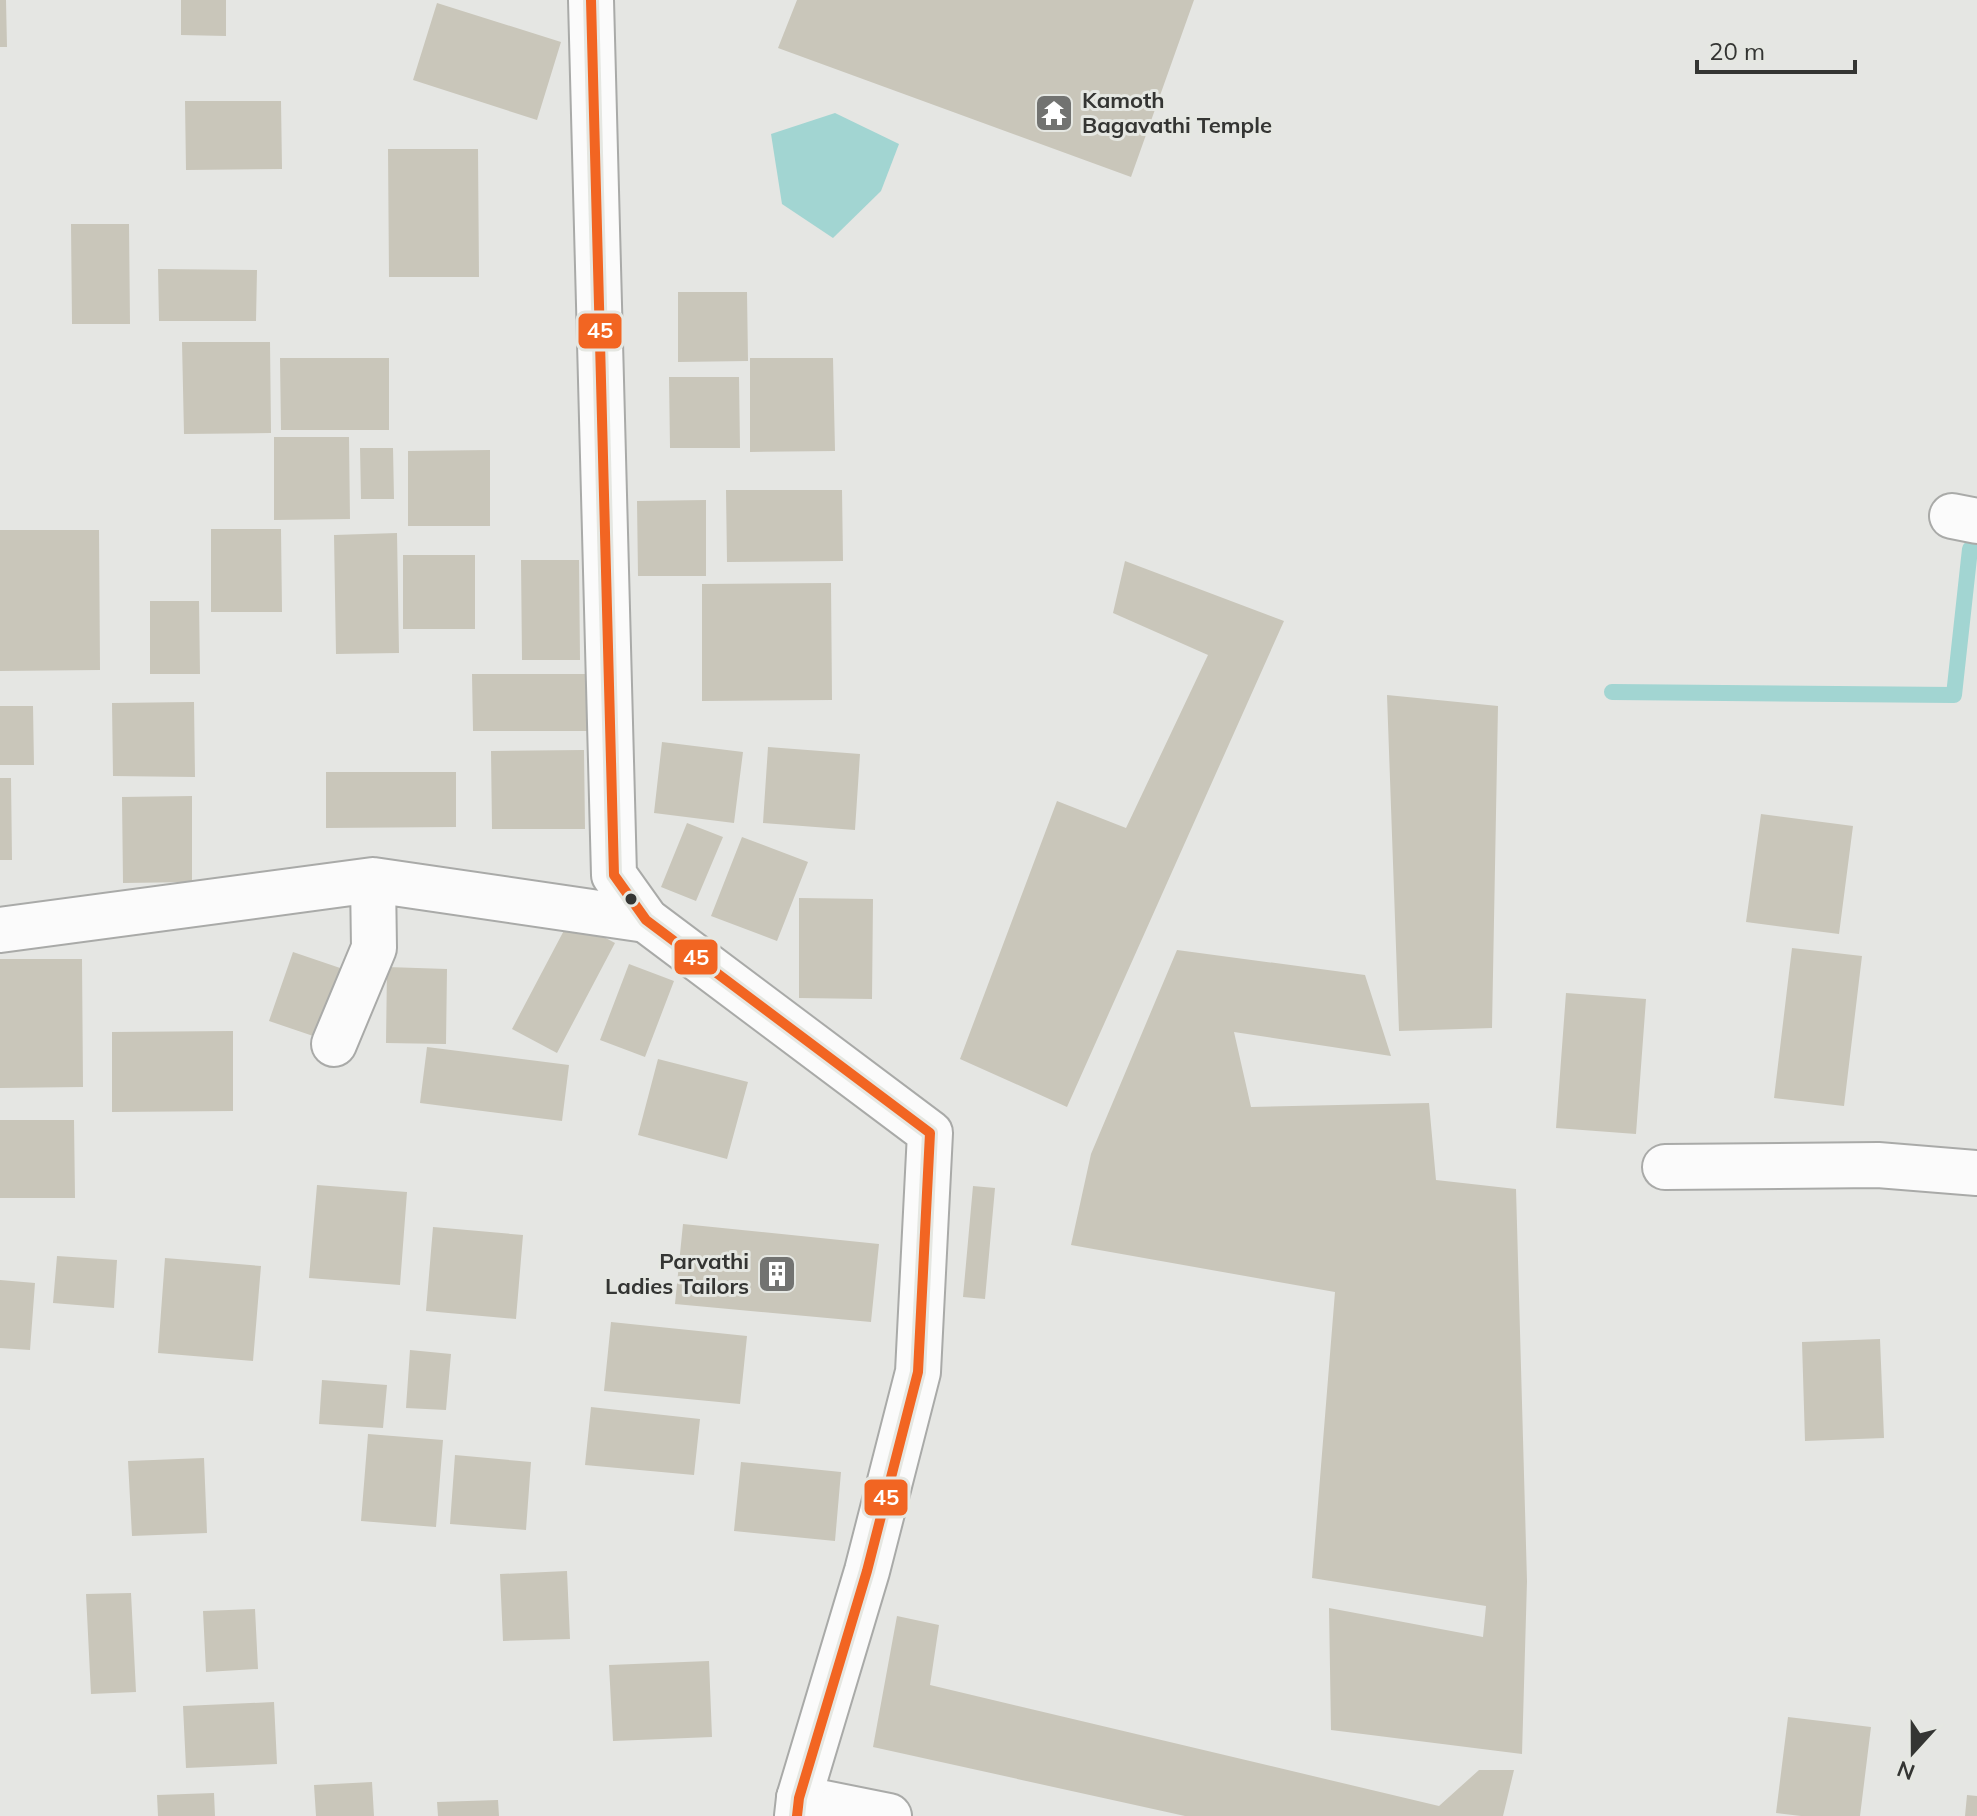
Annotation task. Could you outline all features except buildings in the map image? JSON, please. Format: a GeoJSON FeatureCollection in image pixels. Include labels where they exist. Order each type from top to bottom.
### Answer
{"type":"FeatureCollection","features":[{"type":"Feature","properties":{"kind":"main road"},"geometry":{"type":"LineString","coordinates":[[591,0],[614,875],[646,920],[930,1133],[918,1372],[867,1571],[798,1807],[889,1816]]}},
{"type":"Feature","properties":{"kind":"main road"},"geometry":{"type":"LineString","coordinates":[[0,930],[373,880],[646,920]]}},
{"type":"Feature","properties":{"kind":"main road"},"geometry":{"type":"LineString","coordinates":[[334,1044],[374,948],[373,880]]}},
{"type":"Feature","properties":{"kind":"main road"},"geometry":{"type":"LineString","coordinates":[[1665,1167],[1878,1165],[1977,1173]]}},
{"type":"Feature","properties":{"kind":"water"},"geometry":{"type":"Polygon","coordinates":[[[835,113],[899,144],[881,191],[833,238],[782,204],[771,134],[835,113]]]}},
{"type":"Feature","properties":{"kind":"waterway"},"geometry":{"type":"LineString","coordinates":[[1612,692],[1954,695],[1970,549],[1977,550]]}},
{"type":"Feature","properties":{"kind":"transit line","name":"45"},"geometry":{"type":"LineString","coordinates":[[591,0],[614,875],[646,920],[930,1133],[918,1372],[867,1571],[799,1798],[797,1816]]}},
{"type":"Feature","properties":{"kind":"place","name":"Kamoth Bagavathi Temple"},"geometry":{"type":"Point","coordinates":[1054,113]}},
{"type":"Feature","properties":{"kind":"place","name":"Parvathi Ladies Tailors"},"geometry":{"type":"Point","coordinates":[777,1274]}}]}
